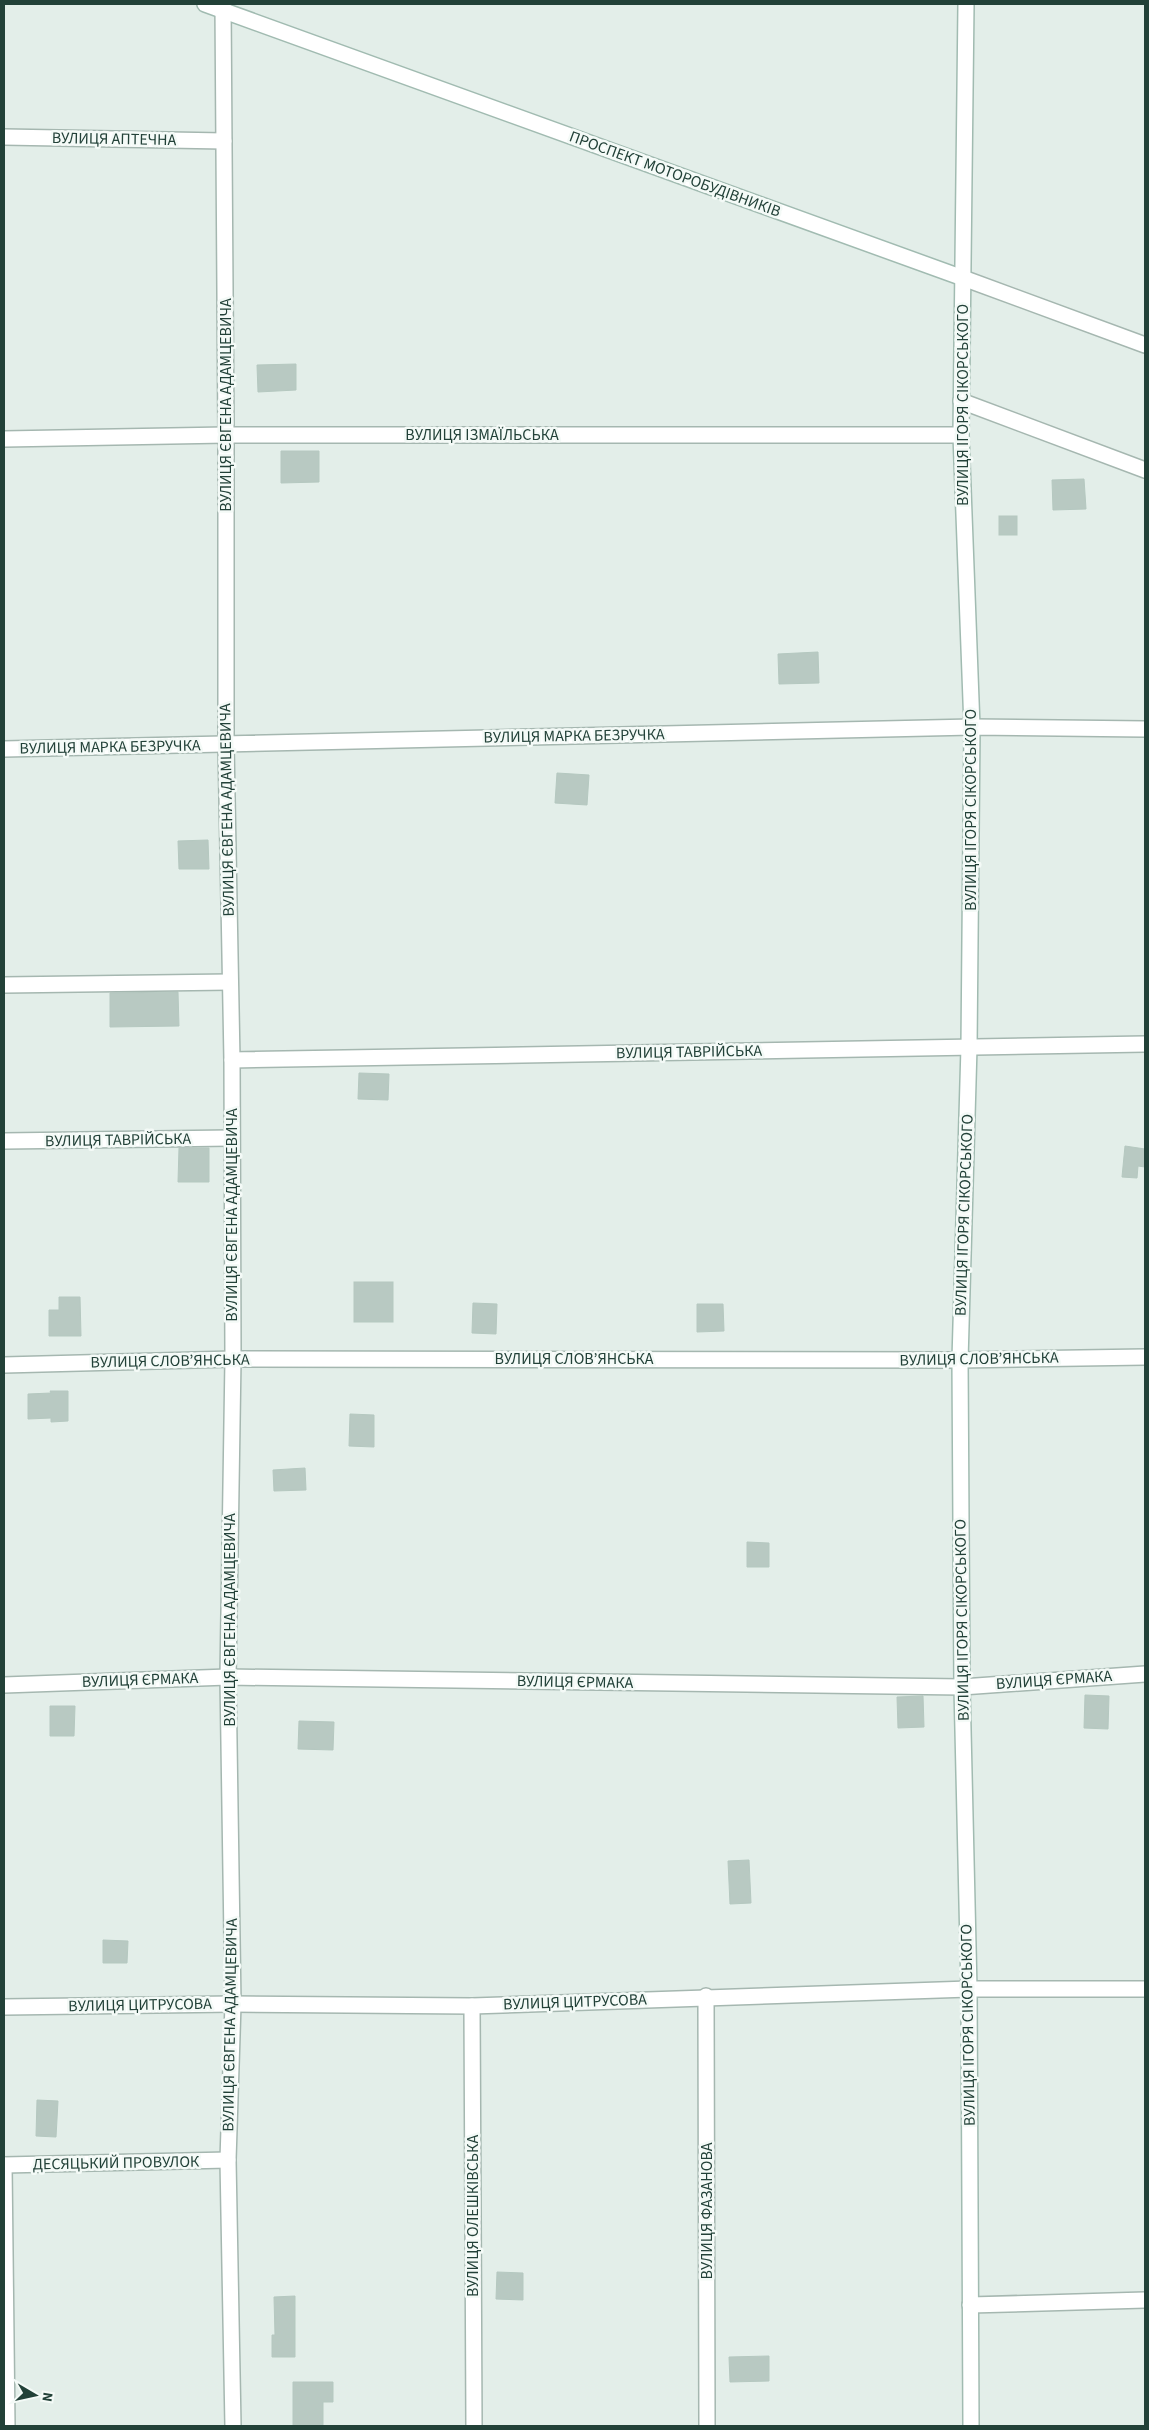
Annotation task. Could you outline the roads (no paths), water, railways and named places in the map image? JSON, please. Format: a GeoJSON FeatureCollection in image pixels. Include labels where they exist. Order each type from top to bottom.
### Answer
{"type":"FeatureCollection","features":[{"type":"Feature","properties":{"kind":"street","name":"ПРОСПЕКТ МОТОРОБУДІВНИКІВ"},"geometry":{"type":"LineString","coordinates":[[205,4],[223,7],[1145,344]]}},
{"type":"Feature","properties":{"kind":"street","name":"ВУЛИЦЯ ІГОРЯ СІКОРСЬКОГО"},"geometry":{"type":"LineString","coordinates":[[966,4],[961,435],[972,727],[969,1046],[960,1360],[962,1687],[968,1989],[971,2426]]}},
{"type":"Feature","properties":{"kind":"street","name":"ВУЛИЦЯ ЄВГЕНА АДАМЦЕВИЧА"},"geometry":{"type":"LineString","coordinates":[[223,7],[226,745],[232,1060],[232,1359],[228,1677],[232,2004],[228,2160],[233,2426]]}},
{"type":"Feature","properties":{"kind":"street","name":"ВУЛИЦЯ АПТЕЧНА"},"geometry":{"type":"LineString","coordinates":[[4,137],[224,141]]}},
{"type":"Feature","properties":{"kind":"street"},"geometry":{"type":"LineString","coordinates":[[961,401],[1145,470]]}},
{"type":"Feature","properties":{"kind":"street","name":"ВУЛИЦЯ ІЗМАЇЛЬСЬКА"},"geometry":{"type":"LineString","coordinates":[[4,439],[226,435],[961,435]]}},
{"type":"Feature","properties":{"kind":"street","name":"ВУЛИЦЯ МАРКА БЕЗРУЧКА"},"geometry":{"type":"LineString","coordinates":[[4,749],[972,727],[1145,729]]}},
{"type":"Feature","properties":{"kind":"street"},"geometry":{"type":"LineString","coordinates":[[4,985],[230,982]]}},
{"type":"Feature","properties":{"kind":"street","name":"ВУЛИЦЯ ТАВРІЙСЬКА"},"geometry":{"type":"LineString","coordinates":[[232,1060],[1145,1044]]}},
{"type":"Feature","properties":{"kind":"street","name":"ВУЛИЦЯ ТАВРІЙСЬКА"},"geometry":{"type":"LineString","coordinates":[[4,1142],[232,1138]]}},
{"type":"Feature","properties":{"kind":"street","name":"ВУЛИЦЯ СЛОВ’ЯНСЬКА"},"geometry":{"type":"LineString","coordinates":[[4,1365],[232,1359],[960,1360],[1145,1357]]}},
{"type":"Feature","properties":{"kind":"street","name":"ВУЛИЦЯ ЄРМАКА"},"geometry":{"type":"LineString","coordinates":[[4,1685],[228,1677],[962,1687],[1145,1674]]}},
{"type":"Feature","properties":{"kind":"street","name":"ВУЛИЦЯ ЦИТРУСОВА"},"geometry":{"type":"LineString","coordinates":[[4,2007],[232,2004],[472,2006],[706,1996],[968,1989],[1145,1989]]}},
{"type":"Feature","properties":{"kind":"street","name":"ВУЛИЦЯ ФАЗАНОВА"},"geometry":{"type":"LineString","coordinates":[[706,1996],[708,2426]]}},
{"type":"Feature","properties":{"kind":"street","name":"ВУЛИЦЯ ОЛЕШКІВСЬКА"},"geometry":{"type":"LineString","coordinates":[[472,2006],[474,2426]]}},
{"type":"Feature","properties":{"kind":"street","name":"ДЕСЯЦЬКИЙ ПРОВУЛОК"},"geometry":{"type":"LineString","coordinates":[[4,2165],[228,2160]]}},
{"type":"Feature","properties":{"kind":"street"},"geometry":{"type":"LineString","coordinates":[[4,2165],[7,2426]]}},
{"type":"Feature","properties":{"kind":"street"},"geometry":{"type":"LineString","coordinates":[[970,2305],[1145,2300]]}}]}
